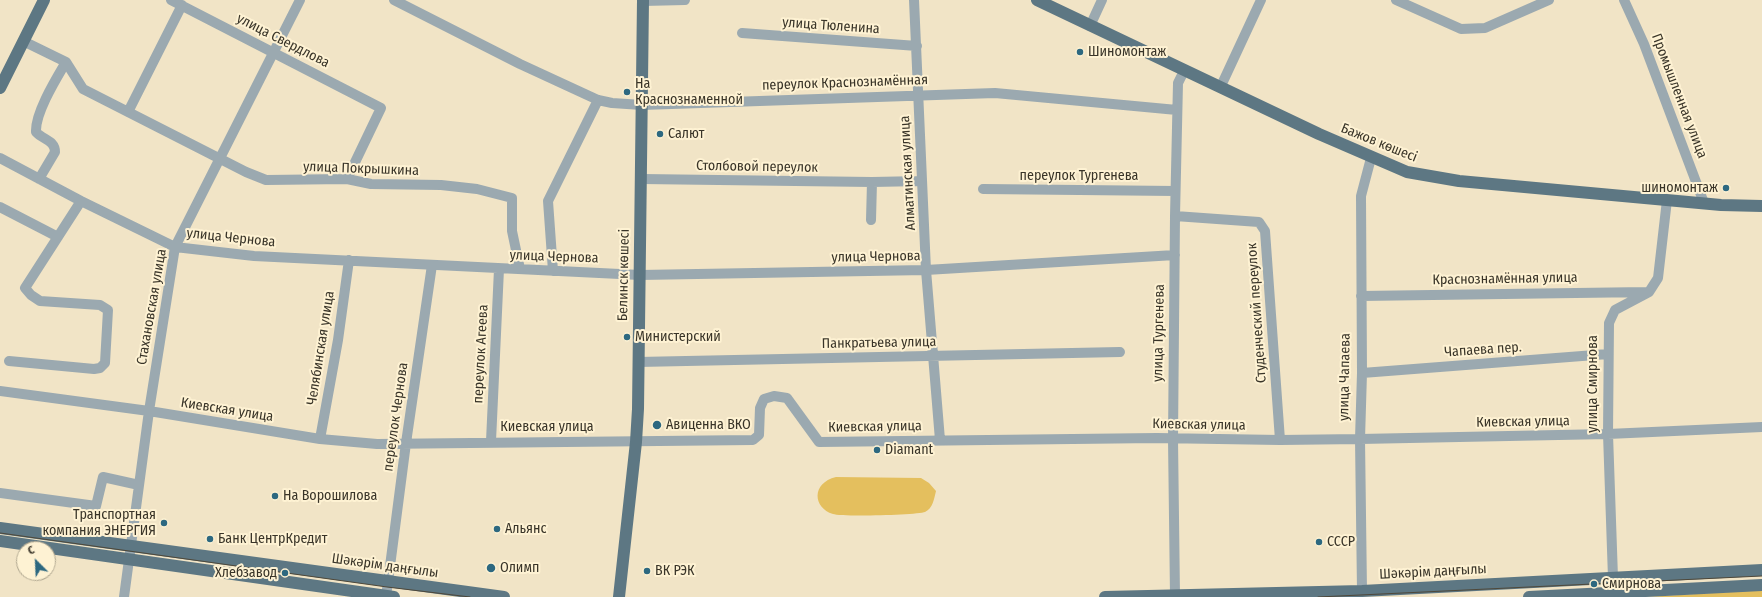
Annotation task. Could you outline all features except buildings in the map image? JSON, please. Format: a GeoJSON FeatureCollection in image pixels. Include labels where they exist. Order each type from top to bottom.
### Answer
{"type":"FeatureCollection","features":[{"type":"Feature","properties":{"kind":"main road"},"geometry":{"type":"LineString","coordinates":[[0,88],[44,0]]}},
{"type":"Feature","properties":{"kind":"main road","name":"Белинск көшесі"},"geometry":{"type":"LineString","coordinates":[[619,597],[636,442],[642,179],[643,0]]}},
{"type":"Feature","properties":{"kind":"main road","name":"Бажов көшесі"},"geometry":{"type":"LineString","coordinates":[[1037,0],[1184,71],[1221,86],[1371,158],[1407,172],[1442,179],[1667,200],[1762,206]]}},
{"type":"Feature","properties":{"kind":"main road","name":"Шәкәрім даңғылы"},"geometry":{"type":"LineString","coordinates":[[0,528],[504,597]]}},
{"type":"Feature","properties":{"kind":"main road","name":"Шәкәрім даңғылы"},"geometry":{"type":"LineString","coordinates":[[0,541],[389,597]]}},
{"type":"Feature","properties":{"kind":"main road","name":"Шәкәрім даңғылы"},"geometry":{"type":"LineString","coordinates":[[1105,597],[1362,594],[1568,580],[1762,570]]}},
{"type":"Feature","properties":{"kind":"main road","name":"улица Смирнова"},"geometry":{"type":"LineString","coordinates":[[1613,578],[1613,593]]}},
{"type":"Feature","properties":{"kind":"main road"},"geometry":{"type":"LineString","coordinates":[[1529,597],[1762,585]]}},
{"type":"Feature","properties":{"kind":"street","name":"улица Свердлова"},"geometry":{"type":"LineString","coordinates":[[171,0],[381,108],[347,179]]}},
{"type":"Feature","properties":{"kind":"street","name":"Стахановская улица"},"geometry":{"type":"LineString","coordinates":[[124,597],[149,411],[175,247],[300,0]]}},
{"type":"Feature","properties":{"kind":"street","name":"переулок Краснознамённая"},"geometry":{"type":"LineString","coordinates":[[394,0],[520,64],[598,100],[612,103],[642,105],[995,92],[1177,110]]}},
{"type":"Feature","properties":{"kind":"street"},"geometry":{"type":"LineString","coordinates":[[643,0],[685,0]]}},
{"type":"Feature","properties":{"kind":"street","name":"Алматинская улица"},"geometry":{"type":"LineString","coordinates":[[914,0],[926,270],[940,440]]}},
{"type":"Feature","properties":{"kind":"street"},"geometry":{"type":"LineString","coordinates":[[1090,26],[1102,0]]}},
{"type":"Feature","properties":{"kind":"street"},"geometry":{"type":"LineString","coordinates":[[1221,86],[1261,0]]}},
{"type":"Feature","properties":{"kind":"street"},"geometry":{"type":"LineString","coordinates":[[1396,0],[1461,29],[1485,28],[1548,0]]}},
{"type":"Feature","properties":{"kind":"street","name":"Промышленная улица"},"geometry":{"type":"LineString","coordinates":[[1624,0],[1644,44],[1704,203]]}},
{"type":"Feature","properties":{"kind":"street"},"geometry":{"type":"LineString","coordinates":[[128,112],[182,5]]}},
{"type":"Feature","properties":{"kind":"street","name":"улица Тюленина"},"geometry":{"type":"LineString","coordinates":[[742,33],[917,46]]}},
{"type":"Feature","properties":{"kind":"street"},"geometry":{"type":"LineString","coordinates":[[24,41],[66,62],[48,96],[36,126],[36,132],[51,142],[55,147],[55,152],[39,179]]}},
{"type":"Feature","properties":{"kind":"street","name":"улица Покрышкина"},"geometry":{"type":"LineString","coordinates":[[66,62],[83,89],[246,172],[266,180],[347,179],[371,184],[441,185],[477,189],[512,198],[512,231],[520,269]]}},
{"type":"Feature","properties":{"kind":"street","name":"улица Тургенева"},"geometry":{"type":"LineString","coordinates":[[1175,596],[1173,439],[1175,191],[1178,83],[1184,71]]}},
{"type":"Feature","properties":{"kind":"street"},"geometry":{"type":"LineString","coordinates":[[553,271],[548,201],[598,100]]}},
{"type":"Feature","properties":{"kind":"street","name":"улица Чернова"},"geometry":{"type":"LineString","coordinates":[[0,158],[81,201],[175,247],[254,256],[640,275],[926,270],[1175,256]]}},
{"type":"Feature","properties":{"kind":"street","name":"улица Чапаева"},"geometry":{"type":"LineString","coordinates":[[1362,594],[1360,439],[1362,373],[1361,196],[1371,158]]}},
{"type":"Feature","properties":{"kind":"street","name":"Столбовой переулок"},"geometry":{"type":"LineString","coordinates":[[642,179],[872,182],[922,181]]}},
{"type":"Feature","properties":{"kind":"street"},"geometry":{"type":"LineString","coordinates":[[871,220],[872,182]]}},
{"type":"Feature","properties":{"kind":"street","name":"переулок Тургенева"},"geometry":{"type":"LineString","coordinates":[[983,189],[1175,191]]}},
{"type":"Feature","properties":{"kind":"street"},"geometry":{"type":"LineString","coordinates":[[1649,292],[1658,278],[1667,200]]}},
{"type":"Feature","properties":{"kind":"street"},"geometry":{"type":"LineString","coordinates":[[9,361],[94,369],[100,368],[105,363],[108,310],[100,305],[40,301],[31,295],[25,288],[81,201]]}},
{"type":"Feature","properties":{"kind":"street"},"geometry":{"type":"LineString","coordinates":[[0,207],[58,237]]}},
{"type":"Feature","properties":{"kind":"street","name":"Студенческий переулок"},"geometry":{"type":"LineString","coordinates":[[1175,216],[1259,222],[1265,231],[1280,440]]}},
{"type":"Feature","properties":{"kind":"street","name":"Челябинская улица"},"geometry":{"type":"LineString","coordinates":[[320,439],[338,340],[349,260]]}},
{"type":"Feature","properties":{"kind":"street","name":"переулок Чернова"},"geometry":{"type":"LineString","coordinates":[[389,597],[388,582],[406,443],[432,265]]}},
{"type":"Feature","properties":{"kind":"street","name":"переулок Агеева"},"geometry":{"type":"LineString","coordinates":[[491,441],[500,269]]}},
{"type":"Feature","properties":{"kind":"street","name":"Краснознамённая улица"},"geometry":{"type":"LineString","coordinates":[[1361,296],[1649,292]]}},
{"type":"Feature","properties":{"kind":"street","name":"улица Смирнова"},"geometry":{"type":"LineString","coordinates":[[1613,578],[1608,434],[1609,324],[1614,310],[1649,292]]}},
{"type":"Feature","properties":{"kind":"street","name":"Панкратьева улица"},"geometry":{"type":"LineString","coordinates":[[638,362],[1120,352]]}},
{"type":"Feature","properties":{"kind":"street","name":"Чапаева пер."},"geometry":{"type":"LineString","coordinates":[[1362,373],[1608,354]]}},
{"type":"Feature","properties":{"kind":"street","name":"Киевская улица"},"geometry":{"type":"LineString","coordinates":[[0,391],[149,411],[320,439],[377,444],[491,441],[636,442],[753,440],[759,435],[760,408],[764,399],[774,396],[787,398],[819,442],[1157,438],[1280,440],[1360,439],[1608,434],[1762,428]]}},
{"type":"Feature","properties":{"kind":"street"},"geometry":{"type":"LineString","coordinates":[[0,493],[96,506],[103,477],[139,485]]}},
{"type":"Feature","properties":{"kind":"street"},"geometry":{"type":"LineString","coordinates":[[1568,580],[1569,596]]}},
{"type":"Feature","properties":{"kind":"shaded area"},"geometry":{"type":"Polygon","coordinates":[[[836,477],[921,478],[929,483],[936,491],[931,506],[925,512],[895,515],[839,515],[826,511],[822,507],[818,496],[822,484],[836,477]]]}},
{"type":"Feature","properties":{"kind":"shaded area"},"geometry":{"type":"Polygon","coordinates":[[[1762,590],[1762,597],[1646,597],[1762,590]]]}},
{"type":"Feature","properties":{"kind":"tram line"},"geometry":{"type":"LineString","coordinates":[[0,533],[387,587],[470,597]]}},
{"type":"Feature","properties":{"kind":"tram line"},"geometry":{"type":"LineString","coordinates":[[1318,597],[1762,576]]}},
{"type":"Feature","properties":{"kind":"place","name":"Шиномонтаж"},"geometry":{"type":"Point","coordinates":[1080,52]}},
{"type":"Feature","properties":{"kind":"place","name":"На Краснознаменной"},"geometry":{"type":"Point","coordinates":[627,92]}},
{"type":"Feature","properties":{"kind":"place","name":"Салют"},"geometry":{"type":"Point","coordinates":[660,134]}},
{"type":"Feature","properties":{"kind":"place","name":"шиномонтаж"},"geometry":{"type":"Point","coordinates":[1726,188]}},
{"type":"Feature","properties":{"kind":"place","name":"Министерский"},"geometry":{"type":"Point","coordinates":[627,337]}},
{"type":"Feature","properties":{"kind":"place","name":"Авиценна ВКО"},"geometry":{"type":"Point","coordinates":[657,425]}},
{"type":"Feature","properties":{"kind":"place","name":"Diamant"},"geometry":{"type":"Point","coordinates":[877,450]}},
{"type":"Feature","properties":{"kind":"place","name":"На Ворошилова"},"geometry":{"type":"Point","coordinates":[275,496]}},
{"type":"Feature","properties":{"kind":"place","name":"Транспортная компания ЭНЕРГИЯ"},"geometry":{"type":"Point","coordinates":[164,523]}},
{"type":"Feature","properties":{"kind":"place","name":"Альянс"},"geometry":{"type":"Point","coordinates":[497,529]}},
{"type":"Feature","properties":{"kind":"place","name":"Банк ЦентрКредит"},"geometry":{"type":"Point","coordinates":[210,539]}},
{"type":"Feature","properties":{"kind":"place","name":"СССР"},"geometry":{"type":"Point","coordinates":[1319,542]}},
{"type":"Feature","properties":{"kind":"place","name":"Олимп"},"geometry":{"type":"Point","coordinates":[491,568]}},
{"type":"Feature","properties":{"kind":"place","name":"ВК РЭК"},"geometry":{"type":"Point","coordinates":[647,571]}},
{"type":"Feature","properties":{"kind":"place","name":"Хлебзавод"},"geometry":{"type":"Point","coordinates":[285,573]}},
{"type":"Feature","properties":{"kind":"place","name":"Смирнова"},"geometry":{"type":"Point","coordinates":[1594,584]}}]}
